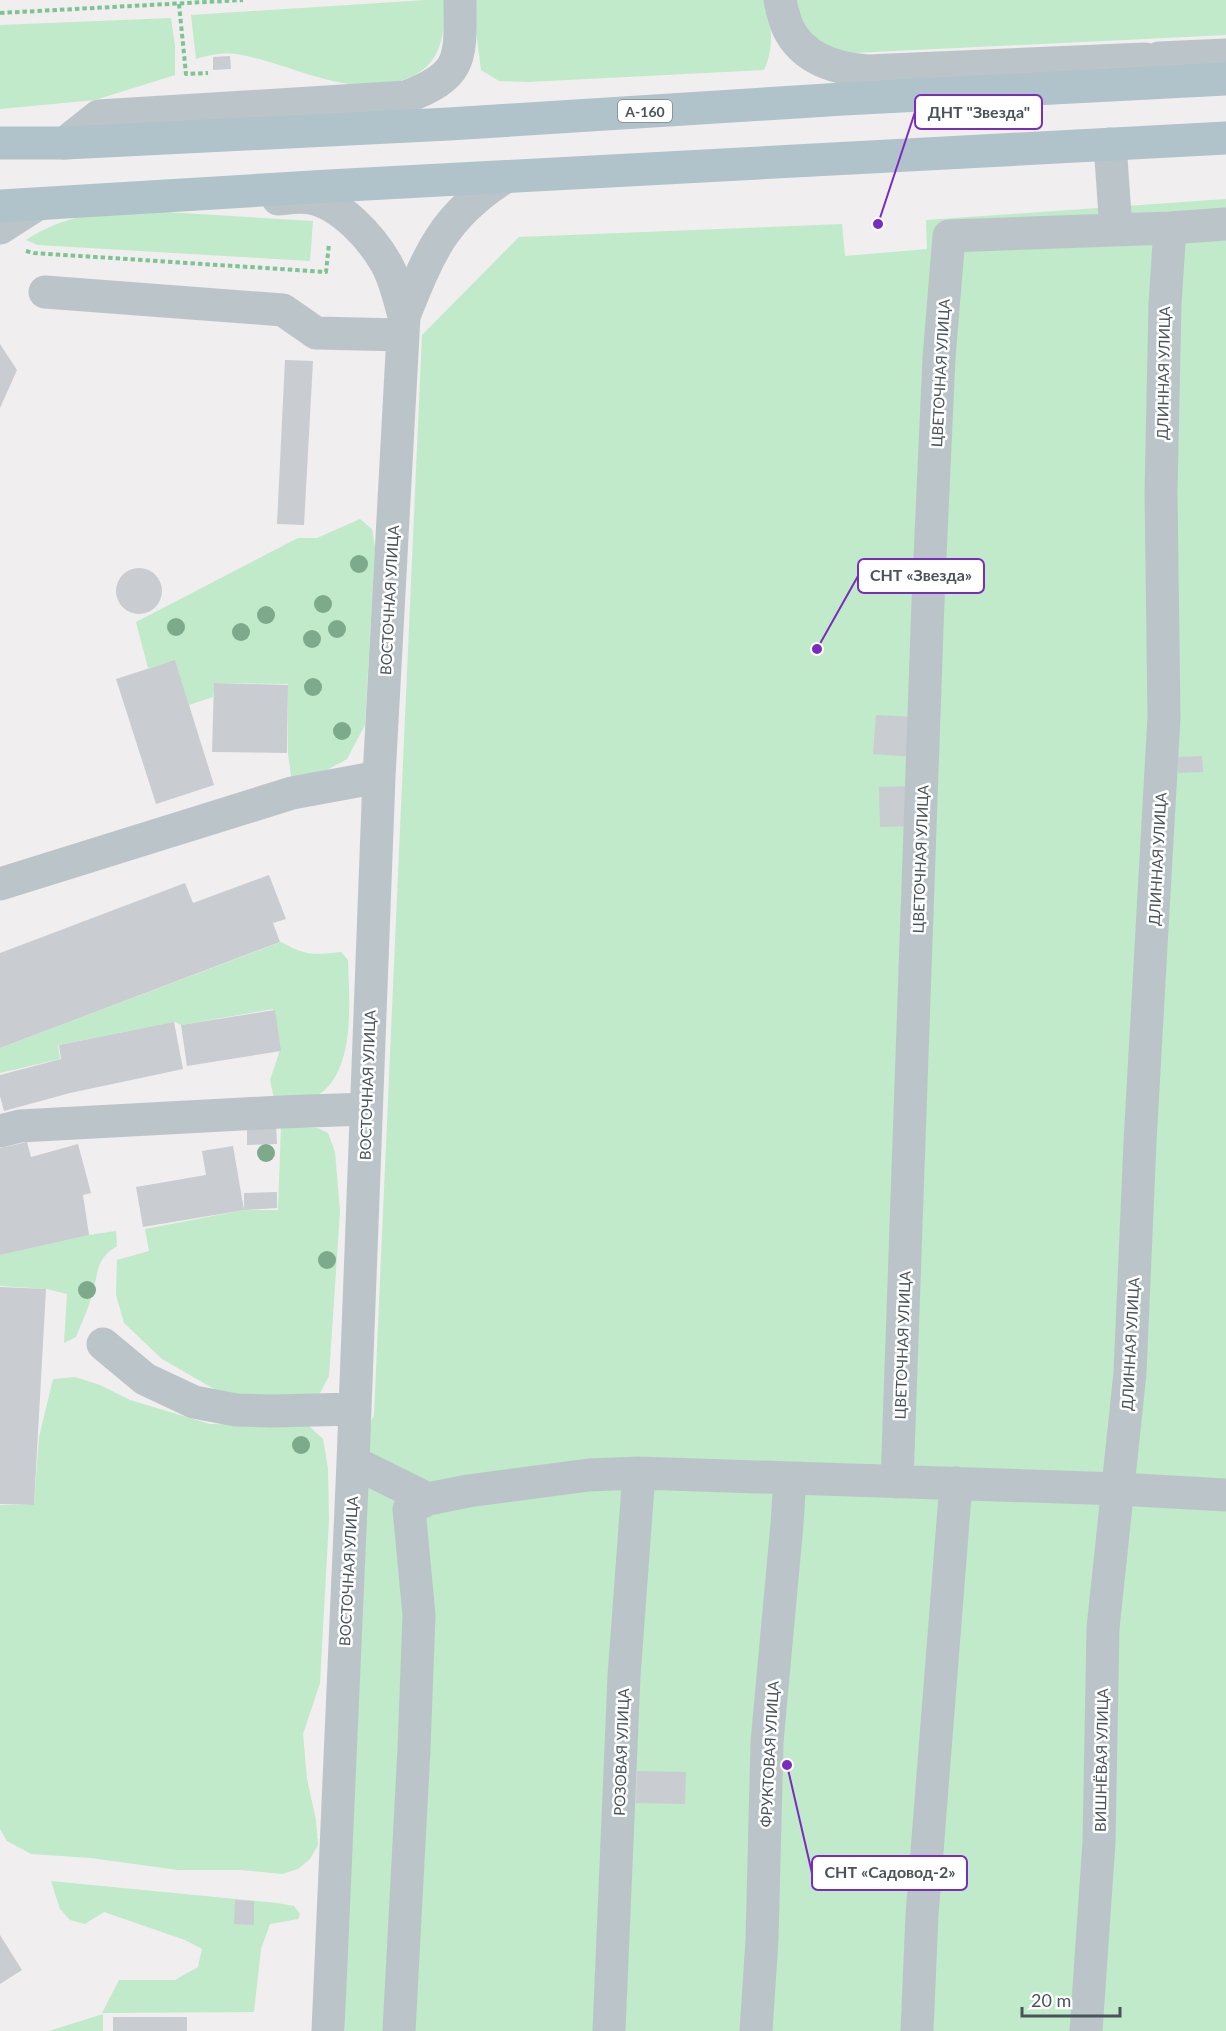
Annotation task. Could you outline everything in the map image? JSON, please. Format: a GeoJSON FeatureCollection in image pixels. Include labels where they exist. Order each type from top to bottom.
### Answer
{"type":"FeatureCollection","features":[{"type":"Feature","properties":{"kind":"main road","name":"А-160"},"geometry":{"type":"LineString","coordinates":[[64,143],[449,124],[843,99],[1214,80]]}},
{"type":"Feature","properties":{"kind":"main road"},"geometry":{"type":"LineString","coordinates":[[0,206],[1226,138]]}},
{"type":"Feature","properties":{"kind":"main road"},"geometry":{"type":"LineString","coordinates":[[0,143],[64,143]]}},
{"type":"Feature","properties":{"kind":"street"},"geometry":{"type":"LineString","coordinates":[[64,143],[99,116],[406,98],[426,90],[446,76],[457,61],[460,41],[460,0]]}},
{"type":"Feature","properties":{"kind":"street"},"geometry":{"type":"LineString","coordinates":[[780,0],[788,28],[804,49],[823,63],[847,70],[868,72],[1226,55]]}},
{"type":"Feature","properties":{"kind":"street"},"geometry":{"type":"LineString","coordinates":[[1145,59],[1214,80]]}},
{"type":"Feature","properties":{"kind":"street"},"geometry":{"type":"LineString","coordinates":[[1110,144],[1116,230],[1226,224]]}},
{"type":"Feature","properties":{"kind":"street","name":"ВОСТОЧНАЯ УЛИЦА"},"geometry":{"type":"LineString","coordinates":[[328,2031],[353,1462],[379,777],[403,326],[427,260],[449,224],[485,189],[505,177]]}},
{"type":"Feature","properties":{"kind":"street"},"geometry":{"type":"LineString","coordinates":[[45,292],[283,310],[316,333],[403,326],[395,282],[387,264],[363,232],[347,217],[310,197],[218,202],[192,195]]}},
{"type":"Feature","properties":{"kind":"street"},"geometry":{"type":"LineString","coordinates":[[0,228],[36,205]]}},
{"type":"Feature","properties":{"kind":"street","name":"ДЛИННАЯ УЛИЦА"},"geometry":{"type":"LineString","coordinates":[[1119,1489],[1130,1373],[1164,717],[1161,492],[1165,304],[1170,228]]}},
{"type":"Feature","properties":{"kind":"street","name":"ЦВЕТОЧНАЯ УЛИЦА"},"geometry":{"type":"LineString","coordinates":[[897,1482],[928,601],[939,358],[949,236],[1116,230]]}},
{"type":"Feature","properties":{"kind":"street"},"geometry":{"type":"LineString","coordinates":[[0,884],[292,793],[379,777]]}},
{"type":"Feature","properties":{"kind":"street"},"geometry":{"type":"LineString","coordinates":[[0,1131],[32,1126],[366,1109]]}},
{"type":"Feature","properties":{"kind":"street"},"geometry":{"type":"LineString","coordinates":[[103,1344],[145,1379],[194,1402],[236,1410],[355,1409]]}},
{"type":"Feature","properties":{"kind":"street"},"geometry":{"type":"LineString","coordinates":[[353,1462],[428,1499]]}},
{"type":"Feature","properties":{"kind":"street"},"geometry":{"type":"LineString","coordinates":[[399,2031],[419,1615],[409,1509],[428,1499],[468,1491],[589,1475],[639,1473],[1119,1489],[1226,1495]]}},
{"type":"Feature","properties":{"kind":"street","name":"РОЗОВАЯ УЛИЦА"},"geometry":{"type":"LineString","coordinates":[[609,2031],[624,1676],[639,1473]]}},
{"type":"Feature","properties":{"kind":"street","name":"ФРУКТОВАЯ УЛИЦА"},"geometry":{"type":"LineString","coordinates":[[756,2031],[762,1940],[767,1742],[790,1478]]}},
{"type":"Feature","properties":{"kind":"street"},"geometry":{"type":"LineString","coordinates":[[917,2031],[922,1915],[956,1483]]}},
{"type":"Feature","properties":{"kind":"street","name":"ВИШНЁВАЯ УЛИЦА"},"geometry":{"type":"LineString","coordinates":[[1086,2031],[1099,1842],[1103,1628],[1119,1489]]}},
{"type":"Feature","properties":{"kind":"path"},"geometry":{"type":"LineString","coordinates":[[0,13],[243,0]]}},
{"type":"Feature","properties":{"kind":"path"},"geometry":{"type":"LineString","coordinates":[[179,4],[186,74],[210,73]]}},
{"type":"Feature","properties":{"kind":"path"},"geometry":{"type":"LineString","coordinates":[[25,251],[326,272],[329,243]]}},
{"type":"Feature","properties":{"kind":"green space"},"geometry":{"type":"Polygon","coordinates":[[[445,0],[442,37],[434,57],[427,66],[406,79],[384,84],[342,83],[236,54],[216,54],[196,59],[191,15],[445,0]]]}},
{"type":"Feature","properties":{"kind":"green space"},"geometry":{"type":"Polygon","coordinates":[[[472,0],[767,0],[771,27],[770,52],[764,70],[528,82],[499,81],[481,70],[472,0]]]}},
{"type":"Feature","properties":{"kind":"green space"},"geometry":{"type":"Polygon","coordinates":[[[795,0],[1226,0],[1226,35],[853,53],[832,50],[811,35],[796,15],[795,0]]]}},
{"type":"Feature","properties":{"kind":"green space"},"geometry":{"type":"Polygon","coordinates":[[[171,18],[175,46],[175,75],[95,100],[0,109],[0,25],[171,18]]]}},
{"type":"Feature","properties":{"kind":"green space"},"geometry":{"type":"Polygon","coordinates":[[[1226,199],[1226,2031],[345,2031],[353,1462],[374,1415],[422,335],[519,237],[842,224],[845,256],[927,249],[926,220],[1226,199]]]}},
{"type":"Feature","properties":{"kind":"green space"},"geometry":{"type":"Polygon","coordinates":[[[150,211],[313,221],[310,261],[38,245],[26,240],[71,219],[100,214],[150,211]]]}},
{"type":"Feature","properties":{"kind":"green space"},"geometry":{"type":"Polygon","coordinates":[[[360,519],[372,529],[375,547],[365,725],[347,759],[323,772],[292,783],[288,754],[288,684],[215,683],[213,697],[189,705],[175,661],[148,668],[136,622],[298,538],[317,538],[360,519]]]}},
{"type":"Feature","properties":{"kind":"green space"},"geometry":{"type":"Polygon","coordinates":[[[281,942],[297,950],[310,953],[341,952],[348,960],[349,1012],[345,1050],[340,1067],[332,1081],[317,1095],[275,1103],[270,1080],[280,1050],[273,1009],[181,1025],[175,1022],[58,1045],[60,1059],[0,1073],[0,1048],[281,942]]]}},
{"type":"Feature","properties":{"kind":"green space"},"geometry":{"type":"Polygon","coordinates":[[[281,1126],[318,1128],[328,1133],[335,1152],[340,1211],[329,1376],[319,1395],[301,1404],[221,1393],[162,1359],[124,1323],[116,1295],[117,1260],[149,1251],[145,1229],[244,1210],[278,1210],[281,1126]]]}},
{"type":"Feature","properties":{"kind":"green space"},"geometry":{"type":"Polygon","coordinates":[[[116,1231],[117,1246],[105,1256],[99,1266],[90,1303],[76,1337],[64,1343],[67,1294],[47,1289],[0,1286],[0,1255],[116,1231]]]}},
{"type":"Feature","properties":{"kind":"green space"},"geometry":{"type":"Polygon","coordinates":[[[75,1377],[100,1385],[130,1400],[210,1424],[309,1426],[323,1439],[328,1468],[329,1520],[320,1683],[303,1734],[307,1779],[316,1820],[318,1845],[310,1859],[298,1869],[282,1874],[241,1870],[178,1870],[91,1858],[31,1854],[7,1841],[0,1829],[0,1505],[34,1505],[39,1437],[53,1379],[75,1377]]]}},
{"type":"Feature","properties":{"kind":"green space"},"geometry":{"type":"Polygon","coordinates":[[[51,1881],[277,1903],[294,1906],[300,1914],[298,1919],[270,1924],[261,1949],[254,2012],[102,2013],[119,1980],[175,1980],[198,1967],[202,1949],[185,1940],[104,1912],[85,1924],[70,1920],[60,1909],[51,1881]]]}},
{"type":"Feature","properties":{"kind":"green space"},"geometry":{"type":"Polygon","coordinates":[[[103,2014],[103,2031],[49,2031],[103,2014]]]}},
{"type":"Feature","properties":{"kind":"building"},"geometry":{"type":"Polygon","coordinates":[[[230,56],[231,69],[213,70],[213,57],[230,56]]]}},
{"type":"Feature","properties":{"kind":"building"},"geometry":{"type":"Polygon","coordinates":[[[0,344],[17,370],[0,408],[0,344]]]}},
{"type":"Feature","properties":{"kind":"building"},"geometry":{"type":"Polygon","coordinates":[[[285,360],[313,361],[304,525],[277,524],[285,360]]]}},
{"type":"Feature","properties":{"kind":"building"},"geometry":{"type":"Polygon","coordinates":[[[139,568],[155,575],[162,591],[155,607],[139,614],[123,607],[116,591],[123,575],[139,568]]]}},
{"type":"Feature","properties":{"kind":"building"},"geometry":{"type":"Polygon","coordinates":[[[175,660],[214,785],[156,804],[116,679],[175,660]]]}},
{"type":"Feature","properties":{"kind":"building"},"geometry":{"type":"Polygon","coordinates":[[[214,683],[288,685],[287,753],[212,752],[214,683]]]}},
{"type":"Feature","properties":{"kind":"building"},"geometry":{"type":"Polygon","coordinates":[[[876,715],[917,717],[915,757],[873,754],[876,715]]]}},
{"type":"Feature","properties":{"kind":"building"},"geometry":{"type":"Polygon","coordinates":[[[1202,756],[1203,772],[1178,773],[1178,757],[1202,756]]]}},
{"type":"Feature","properties":{"kind":"building"},"geometry":{"type":"Polygon","coordinates":[[[915,786],[916,826],[880,827],[879,787],[915,786]]]}},
{"type":"Feature","properties":{"kind":"building"},"geometry":{"type":"Polygon","coordinates":[[[269,875],[286,919],[273,923],[280,942],[0,1048],[0,953],[185,883],[193,903],[269,875]]]}},
{"type":"Feature","properties":{"kind":"building"},"geometry":{"type":"Polygon","coordinates":[[[275,1010],[281,1051],[187,1066],[181,1025],[275,1010]]]}},
{"type":"Feature","properties":{"kind":"building"},"geometry":{"type":"Polygon","coordinates":[[[174,1022],[183,1069],[70,1093],[4,1111],[0,1096],[0,1075],[61,1059],[59,1045],[174,1022]]]}},
{"type":"Feature","properties":{"kind":"building"},"geometry":{"type":"Polygon","coordinates":[[[276,1124],[277,1144],[247,1145],[247,1125],[276,1124]]]}},
{"type":"Feature","properties":{"kind":"building"},"geometry":{"type":"Polygon","coordinates":[[[27,1142],[31,1157],[78,1144],[91,1193],[83,1195],[89,1235],[0,1255],[0,1148],[27,1142]]]}},
{"type":"Feature","properties":{"kind":"building"},"geometry":{"type":"Polygon","coordinates":[[[233,1146],[244,1210],[143,1227],[136,1187],[206,1175],[202,1151],[233,1146]]]}},
{"type":"Feature","properties":{"kind":"building"},"geometry":{"type":"Polygon","coordinates":[[[277,1192],[277,1208],[244,1210],[244,1193],[277,1192]]]}},
{"type":"Feature","properties":{"kind":"building"},"geometry":{"type":"Polygon","coordinates":[[[0,1287],[46,1289],[34,1505],[0,1504],[0,1287]]]}},
{"type":"Feature","properties":{"kind":"building"},"geometry":{"type":"Polygon","coordinates":[[[637,1771],[686,1772],[685,1804],[636,1803],[637,1771]]]}},
{"type":"Feature","properties":{"kind":"building"},"geometry":{"type":"Polygon","coordinates":[[[235,1900],[254,1901],[254,1925],[234,1924],[235,1900]]]}},
{"type":"Feature","properties":{"kind":"building"},"geometry":{"type":"Polygon","coordinates":[[[0,1935],[22,1970],[0,1984],[0,1935]]]}},
{"type":"Feature","properties":{"kind":"building"},"geometry":{"type":"Polygon","coordinates":[[[113,2017],[187,2017],[187,2031],[113,2031],[113,2017]]]}},
{"type":"Feature","properties":{"kind":"place","name":"ДНТ \"Звезда\""},"geometry":{"type":"Point","coordinates":[878,224]}},
{"type":"Feature","properties":{"kind":"place","name":"СНТ «Звезда»"},"geometry":{"type":"Point","coordinates":[817,649]}},
{"type":"Feature","properties":{"kind":"place","name":"СНТ «Садовод-2»"},"geometry":{"type":"Point","coordinates":[787,1765]}}]}
